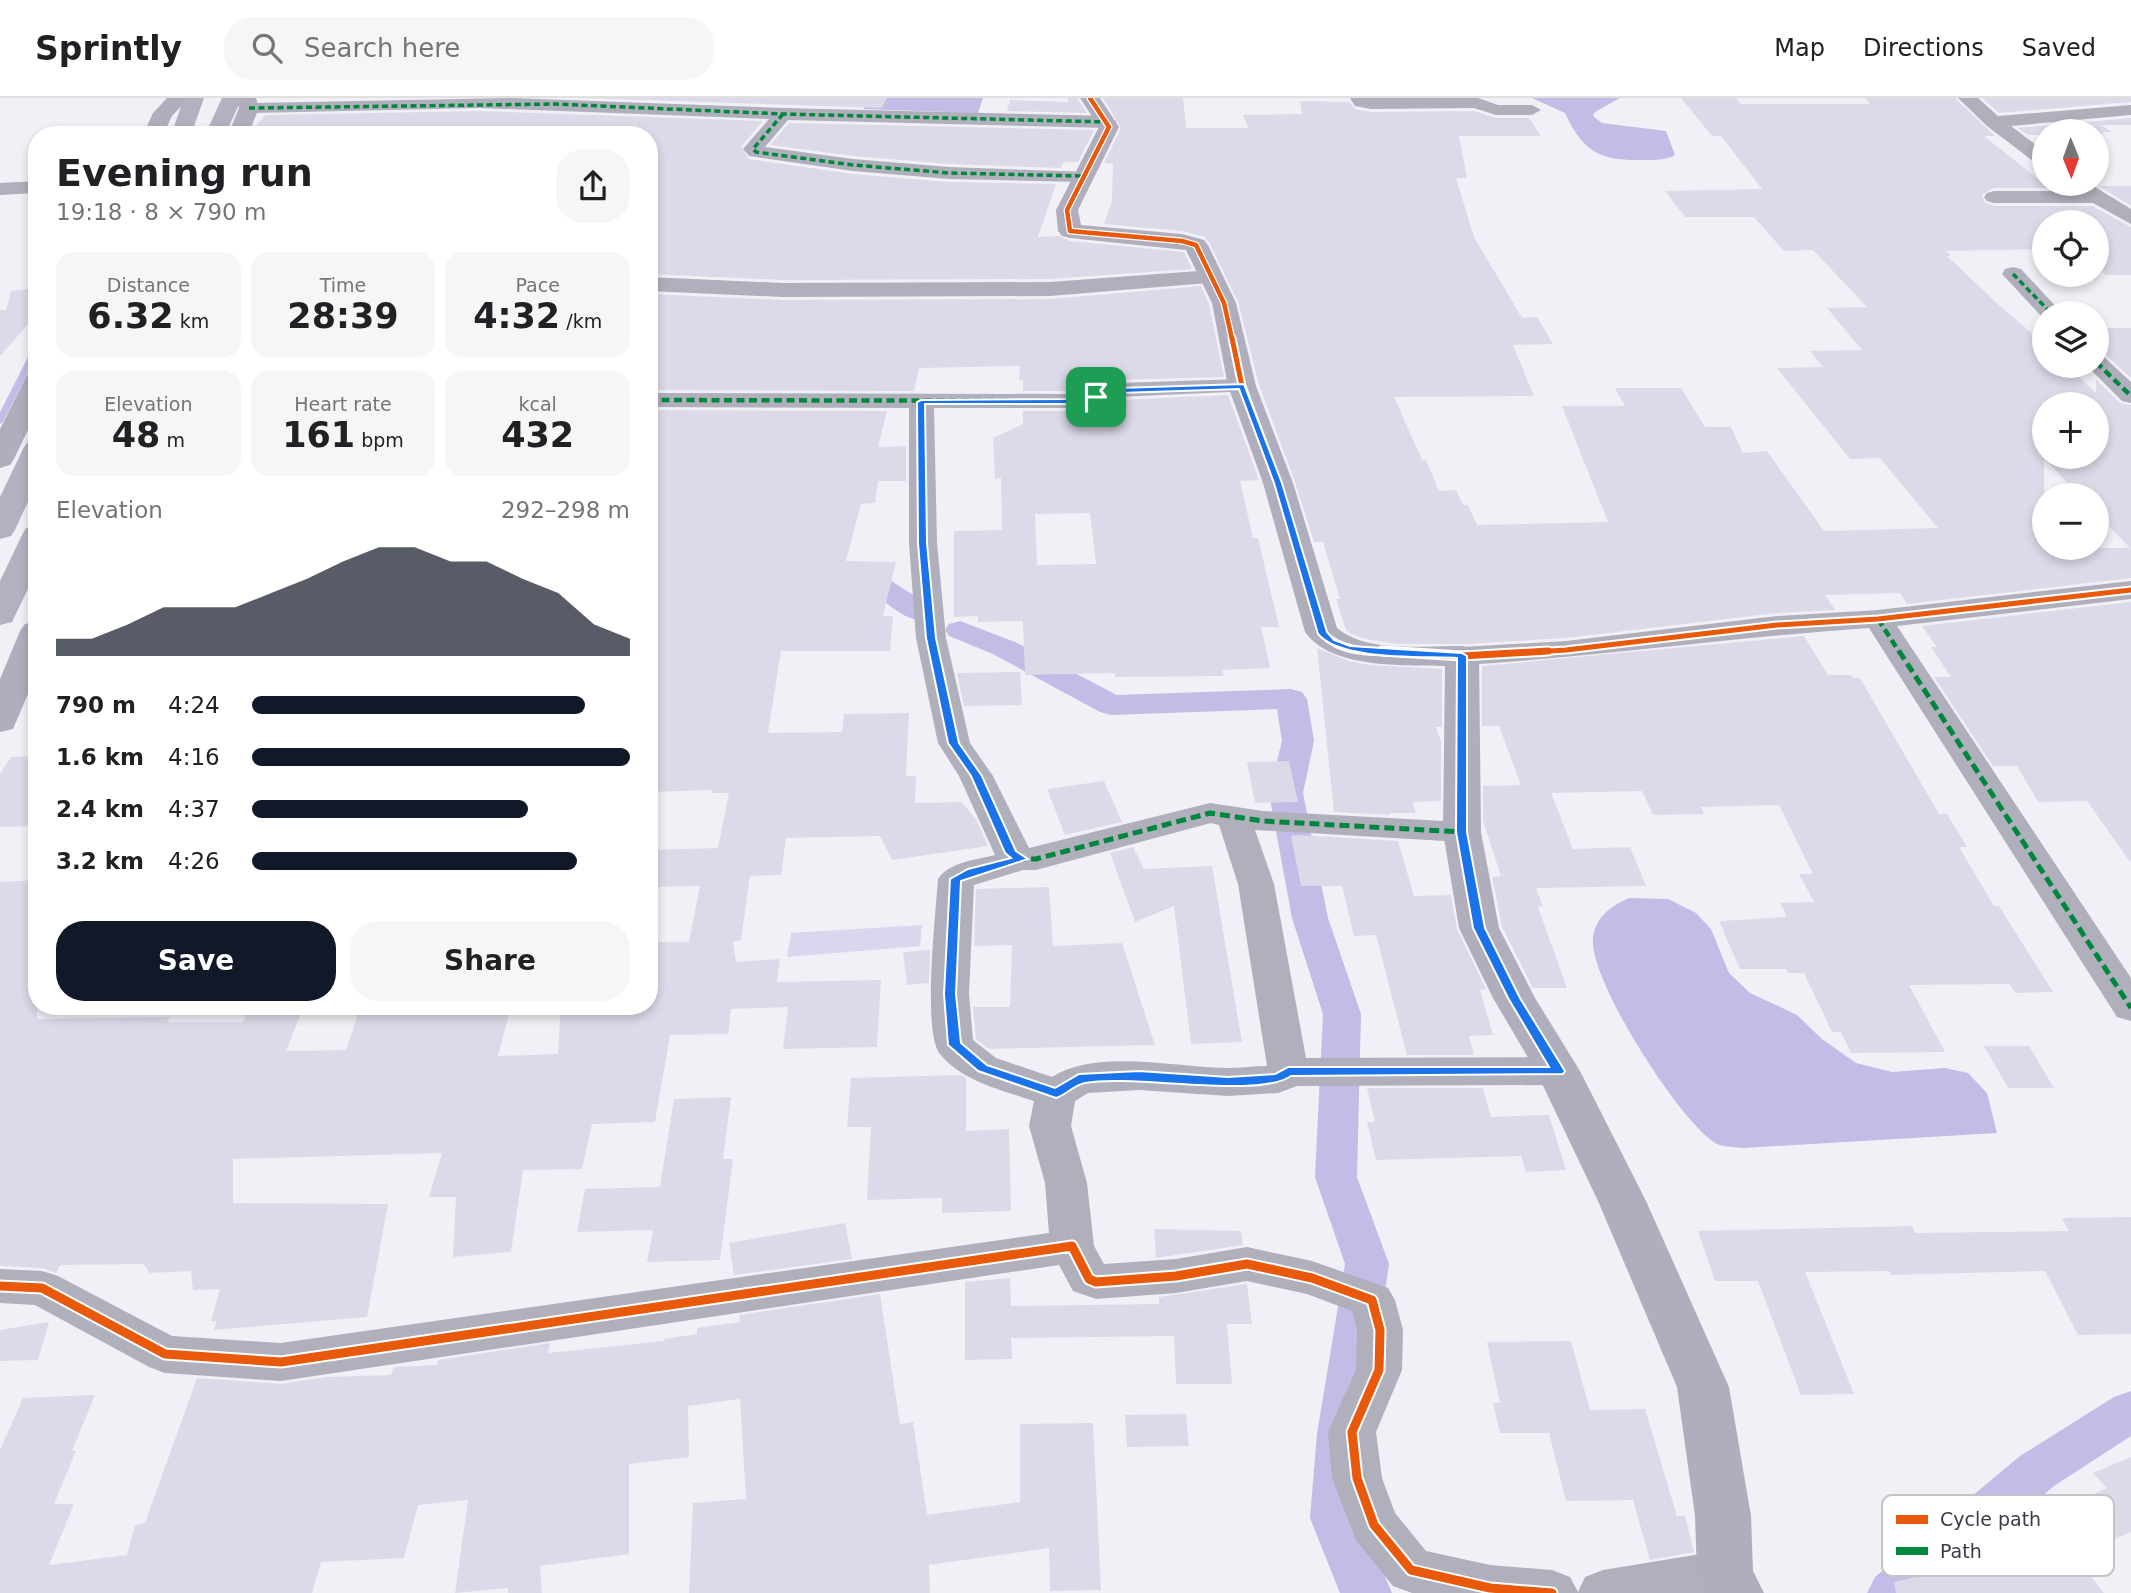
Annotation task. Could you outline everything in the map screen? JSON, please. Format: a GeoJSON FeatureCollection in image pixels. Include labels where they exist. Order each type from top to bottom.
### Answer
{"type":"FeatureCollection","features":[{"type":"Feature","properties":{"kind":"main road"},"geometry":{"type":"LineString","coordinates":[[184,126],[194,98]]}},
{"type":"Feature","properties":{"kind":"main road"},"geometry":{"type":"LineString","coordinates":[[222,126],[242,101]]}},
{"type":"Feature","properties":{"kind":"main road"},"geometry":{"type":"LineString","coordinates":[[0,530],[28,469]]}},
{"type":"Feature","properties":{"kind":"main road"},"geometry":{"type":"LineString","coordinates":[[0,615],[28,555]]}},
{"type":"Feature","properties":{"kind":"street"},"geometry":{"type":"LineString","coordinates":[[157,126],[163,113],[179,98]]}},
{"type":"Feature","properties":{"kind":"street"},"geometry":{"type":"LineString","coordinates":[[1090,98],[1109,127],[1067,210],[1070,231],[1182,241],[1196,245],[1224,303],[1242,386],[1278,483],[1322,632],[1331,642],[1349,649],[1462,656],[1566,650],[1777,625],[1878,619],[2131,590]]}},
{"type":"Feature","properties":{"kind":"street"},"geometry":{"type":"LineString","coordinates":[[1359,98],[1361,102],[1371,104],[1476,103],[1496,110],[1532,110]]}},
{"type":"Feature","properties":{"kind":"street"},"geometry":{"type":"LineString","coordinates":[[1967,98],[2032,151]]}},
{"type":"Feature","properties":{"kind":"street"},"geometry":{"type":"LineString","coordinates":[[239,126],[242,101],[375,106],[481,100],[783,114],[1108,122]]}},
{"type":"Feature","properties":{"kind":"street"},"geometry":{"type":"LineString","coordinates":[[1994,122],[2131,110]]}},
{"type":"Feature","properties":{"kind":"street"},"geometry":{"type":"LineString","coordinates":[[783,114],[753,149],[756,152],[853,165],[949,173],[1082,176]]}},
{"type":"Feature","properties":{"kind":"street"},"geometry":{"type":"LineString","coordinates":[[0,189],[28,187]]}},
{"type":"Feature","properties":{"kind":"street"},"geometry":{"type":"LineString","coordinates":[[1994,198],[2093,197],[2131,219]]}},
{"type":"Feature","properties":{"kind":"street"},"geometry":{"type":"LineString","coordinates":[[2014,274],[2040,301]]}},
{"type":"Feature","properties":{"kind":"street"},"geometry":{"type":"LineString","coordinates":[[658,284],[783,290],[1050,289],[1212,277]]}},
{"type":"Feature","properties":{"kind":"street"},"geometry":{"type":"LineString","coordinates":[[2109,375],[2131,396]]}},
{"type":"Feature","properties":{"kind":"street"},"geometry":{"type":"LineString","coordinates":[[658,400],[1070,401],[1118,390],[1242,386]]}},
{"type":"Feature","properties":{"kind":"street"},"geometry":{"type":"LineString","coordinates":[[0,459],[28,400]]}},
{"type":"Feature","properties":{"kind":"street"},"geometry":{"type":"LineString","coordinates":[[921,402],[923,543],[931,638],[954,743],[976,776],[1011,853],[1022,859]]}},
{"type":"Feature","properties":{"kind":"street"},"geometry":{"type":"LineString","coordinates":[[1878,619],[2131,1008]]}},
{"type":"Feature","properties":{"kind":"street"},"geometry":{"type":"LineString","coordinates":[[0,721],[28,653]]}},
{"type":"Feature","properties":{"kind":"street"},"geometry":{"type":"LineString","coordinates":[[1462,656],[1462,832],[1479,928],[1514,998],[1558,1071],[1622,1201],[1703,1387],[1723,1516],[1731,1586],[1603,1593]]}},
{"type":"Feature","properties":{"kind":"street"},"geometry":{"type":"LineString","coordinates":[[1056,1094],[982,1068],[954,1045],[950,994],[956,879],[1022,859],[1036,859],[1210,813],[1329,825],[1462,832]]}},
{"type":"Feature","properties":{"kind":"street"},"geometry":{"type":"LineString","coordinates":[[1248,818],[1256,884],[1296,1072]]}},
{"type":"Feature","properties":{"kind":"street"},"geometry":{"type":"LineString","coordinates":[[1552,1593],[1490,1588],[1411,1570],[1374,1525],[1357,1478],[1352,1432],[1379,1370],[1380,1330],[1371,1300],[1312,1278],[1247,1264],[1176,1276],[1096,1282],[1089,1279],[1072,1246],[1066,1183],[1050,1126],[1056,1094],[1079,1079],[1139,1076],[1228,1082],[1278,1079],[1296,1072],[1558,1071]]}},
{"type":"Feature","properties":{"kind":"street"},"geometry":{"type":"LineString","coordinates":[[0,1286],[42,1288],[165,1354],[281,1362],[1072,1246]]}},
{"type":"Feature","properties":{"kind":"shaded area"},"geometry":{"type":"Polygon","coordinates":[[[873,98],[983,98],[978,113],[864,109],[864,105],[873,98]]]}},
{"type":"Feature","properties":{"kind":"shaded area"},"geometry":{"type":"Polygon","coordinates":[[[1532,98],[1620,98],[1595,112],[1593,116],[1602,123],[1666,131],[1675,155],[1647,160],[1604,156],[1586,145],[1565,113],[1532,98]]]}},
{"type":"Feature","properties":{"kind":"shaded area"},"geometry":{"type":"Polygon","coordinates":[[[1629,898],[1668,899],[1696,913],[1711,929],[1729,973],[1750,993],[1797,1015],[1822,1039],[1856,1063],[1892,1072],[1945,1068],[1968,1073],[1987,1093],[1997,1133],[1743,1148],[1717,1144],[1701,1131],[1682,1109],[1640,1050],[1621,1017],[1596,960],[1593,940],[1600,919],[1610,909],[1629,898]]]}},
{"type":"Feature","properties":{"kind":"shaded area"},"geometry":{"type":"Polygon","coordinates":[[[922,925],[920,946],[787,957],[791,933],[922,925]]]}},
{"type":"Feature","properties":{"kind":"building"},"geometry":{"type":"Polygon","coordinates":[[[583,98],[887,98],[882,108],[583,98]]]}},
{"type":"Feature","properties":{"kind":"building"},"geometry":{"type":"Polygon","coordinates":[[[1067,98],[1077,98],[1087,113],[1007,111],[1010,100],[1069,102],[1067,98]]]}},
{"type":"Feature","properties":{"kind":"building"},"geometry":{"type":"Polygon","coordinates":[[[1103,98],[1183,98],[1186,128],[1248,128],[1243,115],[1302,114],[1300,101],[1349,102],[1355,109],[1371,112],[1474,111],[1496,118],[1529,118],[1541,136],[1459,136],[1467,178],[1456,178],[1474,237],[1522,318],[1537,317],[1553,344],[1513,345],[1534,396],[1394,397],[1439,491],[1456,490],[1463,505],[1468,505],[1477,525],[1608,522],[1562,406],[1625,406],[1615,388],[1681,388],[1705,427],[1731,427],[1743,453],[1767,451],[1824,531],[1938,528],[1880,458],[1850,459],[1777,368],[1823,367],[1810,351],[1862,350],[1827,308],[1867,307],[1813,250],[1784,251],[1754,217],[1685,217],[1665,191],[1762,189],[1721,136],[1712,136],[1681,98],[1736,98],[1741,104],[1870,104],[1865,98],[1955,98],[1995,136],[1984,136],[2032,174],[2032,188],[1993,188],[1982,195],[1985,203],[1994,206],[2092,206],[2099,210],[2032,210],[2032,249],[1946,251],[1951,255],[1947,256],[2032,334],[2032,378],[2080,378],[2095,392],[2032,392],[2032,469],[2044,469],[2044,483],[2032,483],[2032,560],[2109,560],[2109,548],[2130,548],[2109,526],[2109,483],[2067,483],[2054,469],[2109,469],[2109,392],[2120,403],[2131,405],[2131,578],[1907,604],[1900,593],[1825,595],[1835,610],[1777,613],[1566,638],[1466,644],[1397,644],[1351,634],[1346,630],[1336,599],[1340,599],[1323,542],[1314,542],[1259,385],[1238,302],[1210,244],[1205,237],[1182,231],[1104,224],[1112,201],[1113,163],[1104,163],[1121,128],[1103,98]]]}},
{"type":"Feature","properties":{"kind":"building"},"geometry":{"type":"Polygon","coordinates":[[[1982,98],[2131,98],[2131,102],[1999,113],[1982,98]]]}},
{"type":"Feature","properties":{"kind":"building"},"geometry":{"type":"Polygon","coordinates":[[[479,111],[763,121],[741,147],[749,159],[853,174],[949,182],[1056,184],[1038,237],[1059,236],[1070,241],[1184,252],[1192,269],[1050,279],[783,280],[658,274],[658,126],[256,126],[265,115],[479,111]]]}},
{"type":"Feature","properties":{"kind":"building"},"geometry":{"type":"Polygon","coordinates":[[[2131,118],[2131,125],[2109,125],[2109,120],[2131,118]]]}},
{"type":"Feature","properties":{"kind":"building"},"geometry":{"type":"Polygon","coordinates":[[[789,123],[1094,130],[1078,162],[1063,162],[1061,168],[949,164],[853,156],[770,145],[789,123]]]}},
{"type":"Feature","properties":{"kind":"building"},"geometry":{"type":"Polygon","coordinates":[[[2032,127],[2032,135],[2028,135],[2018,128],[2032,127]]]}},
{"type":"Feature","properties":{"kind":"building"},"geometry":{"type":"Polygon","coordinates":[[[2109,186],[2131,186],[2131,206],[2109,192],[2109,186]]]}},
{"type":"Feature","properties":{"kind":"building"},"geometry":{"type":"Polygon","coordinates":[[[2109,215],[2131,227],[2131,275],[2109,275],[2109,215]]]}},
{"type":"Feature","properties":{"kind":"building"},"geometry":{"type":"Polygon","coordinates":[[[1201,286],[1209,304],[1224,377],[1118,380],[1070,391],[1023,391],[1023,380],[1019,380],[1020,366],[919,368],[914,391],[658,390],[658,294],[783,300],[1050,299],[1201,286]]]}},
{"type":"Feature","properties":{"kind":"building"},"geometry":{"type":"Polygon","coordinates":[[[28,289],[28,324],[0,356],[0,310],[6,310],[11,291],[28,289]]]}},
{"type":"Feature","properties":{"kind":"building"},"geometry":{"type":"Polygon","coordinates":[[[2109,328],[2131,328],[2131,378],[2109,358],[2109,328]]]}},
{"type":"Feature","properties":{"kind":"building"},"geometry":{"type":"Polygon","coordinates":[[[2096,379],[2109,392],[2096,392],[2096,379]]]}},
{"type":"Feature","properties":{"kind":"building"},"geometry":{"type":"Polygon","coordinates":[[[1228,395],[1259,480],[1240,481],[1253,538],[1258,538],[1279,627],[1261,627],[1270,668],[1222,670],[1224,676],[1115,677],[1115,673],[1025,675],[1023,621],[978,622],[978,616],[954,617],[954,531],[1002,530],[1001,478],[995,479],[993,438],[1023,424],[1023,411],[1070,411],[1118,400],[1228,395]],[[1090,513],[1035,514],[1037,565],[1096,564],[1090,513]]]}},
{"type":"Feature","properties":{"kind":"building"},"geometry":{"type":"Polygon","coordinates":[[[658,410],[887,411],[878,447],[906,446],[906,481],[878,481],[875,503],[861,504],[846,561],[896,562],[883,616],[893,616],[890,651],[781,651],[768,733],[842,732],[844,714],[909,713],[906,776],[916,776],[915,803],[962,802],[977,821],[988,846],[892,860],[880,836],[786,838],[781,875],[750,876],[741,940],[733,942],[736,962],[780,959],[777,982],[881,980],[877,1047],[783,1049],[788,1007],[731,1009],[728,1034],[670,1035],[655,1122],[592,1124],[582,1169],[523,1170],[511,1252],[453,1257],[456,1197],[429,1197],[442,1153],[233,1159],[233,1203],[388,1204],[367,1317],[214,1330],[217,1321],[211,1321],[220,1289],[193,1290],[191,1271],[150,1273],[143,1264],[60,1265],[56,1273],[42,1268],[0,1266],[0,882],[28,880],[28,1015],[37,1015],[37,1019],[170,1017],[167,1022],[243,1022],[246,1015],[300,1015],[286,1051],[346,1050],[358,1015],[509,1015],[498,1056],[558,1054],[560,1015],[658,1015],[658,942],[689,942],[700,886],[658,887],[658,850],[718,848],[729,793],[712,793],[712,790],[658,792],[658,410]]]}},
{"type":"Feature","properties":{"kind":"building"},"geometry":{"type":"Polygon","coordinates":[[[2131,602],[2131,863],[2087,801],[2038,802],[2017,766],[1993,766],[1934,677],[1951,677],[1931,647],[1937,647],[1922,626],[2131,602]]]}},
{"type":"Feature","properties":{"kind":"building"},"geometry":{"type":"Polygon","coordinates":[[[1804,636],[1828,675],[1851,675],[1853,678],[1860,678],[1939,814],[1947,814],[1967,847],[1959,847],[1994,906],[1999,906],[2053,992],[2015,993],[2010,984],[1909,985],[1945,1052],[1851,1053],[1841,1032],[1832,1032],[1804,973],[1788,973],[1786,969],[1740,969],[1719,921],[1787,917],[1780,903],[1814,902],[1799,874],[1813,874],[1779,805],[1701,807],[1704,814],[1653,815],[1642,791],[1551,793],[1573,849],[1630,847],[1646,886],[1536,888],[1543,906],[1538,907],[1567,988],[1533,988],[1502,927],[1492,877],[1501,876],[1483,821],[1483,786],[1521,785],[1499,726],[1482,726],[1482,666],[1804,636]]]}},
{"type":"Feature","properties":{"kind":"building"},"geometry":{"type":"Polygon","coordinates":[[[1317,648],[1349,661],[1369,665],[1442,669],[1442,727],[1436,727],[1441,742],[1441,801],[1413,802],[1416,813],[1390,813],[1391,815],[1334,812],[1317,648]]]}},
{"type":"Feature","properties":{"kind":"building"},"geometry":{"type":"Polygon","coordinates":[[[1020,672],[1022,705],[964,706],[957,673],[1020,672]]]}},
{"type":"Feature","properties":{"kind":"building"},"geometry":{"type":"Polygon","coordinates":[[[28,756],[28,826],[0,827],[0,774],[11,757],[28,756]]]}},
{"type":"Feature","properties":{"kind":"building"},"geometry":{"type":"Polygon","coordinates":[[[1289,761],[1298,802],[1255,803],[1247,762],[1289,761]]]}},
{"type":"Feature","properties":{"kind":"building"},"geometry":{"type":"Polygon","coordinates":[[[1104,781],[1122,822],[1065,835],[1047,789],[1104,781]]]}},
{"type":"Feature","properties":{"kind":"building"},"geometry":{"type":"Polygon","coordinates":[[[1291,836],[1398,841],[1414,896],[1451,895],[1457,929],[1486,989],[1480,990],[1493,1035],[1469,1036],[1474,1055],[1407,1055],[1376,935],[1354,936],[1342,886],[1301,886],[1291,836]]]}},
{"type":"Feature","properties":{"kind":"building"},"geometry":{"type":"Polygon","coordinates":[[[1133,847],[1144,869],[1212,866],[1242,1042],[1191,1044],[1174,906],[1135,922],[1110,853],[1133,847]]]}},
{"type":"Feature","properties":{"kind":"building"},"geometry":{"type":"Polygon","coordinates":[[[1049,887],[1053,946],[1122,943],[1155,1045],[989,1049],[976,1039],[973,1007],[1010,1007],[1012,945],[974,946],[976,889],[1049,887]]]}},
{"type":"Feature","properties":{"kind":"building"},"geometry":{"type":"Polygon","coordinates":[[[930,950],[929,983],[907,985],[903,952],[930,950]]]}},
{"type":"Feature","properties":{"kind":"building"},"geometry":{"type":"Polygon","coordinates":[[[1984,1046],[2029,1046],[2054,1088],[2008,1088],[1984,1046]]]}},
{"type":"Feature","properties":{"kind":"building"},"geometry":{"type":"Polygon","coordinates":[[[961,1075],[966,1078],[966,1131],[1009,1129],[1011,1211],[942,1213],[942,1198],[867,1200],[871,1127],[847,1127],[851,1078],[961,1075]]]}},
{"type":"Feature","properties":{"kind":"building"},"geometry":{"type":"Polygon","coordinates":[[[1367,1088],[1483,1088],[1491,1117],[1549,1115],[1566,1170],[1526,1172],[1521,1156],[1376,1160],[1367,1122],[1375,1122],[1367,1088]]]}},
{"type":"Feature","properties":{"kind":"building"},"geometry":{"type":"Polygon","coordinates":[[[731,1097],[723,1159],[733,1159],[720,1260],[647,1262],[653,1230],[577,1232],[585,1189],[660,1187],[674,1099],[731,1097]]]}},
{"type":"Feature","properties":{"kind":"building"},"geometry":{"type":"Polygon","coordinates":[[[2131,1217],[2131,1334],[2078,1335],[2045,1271],[1891,1275],[1889,1271],[1805,1272],[1854,1394],[1801,1395],[1758,1281],[1715,1281],[1698,1231],[1912,1226],[1915,1233],[2069,1231],[2062,1218],[2131,1217]]]}},
{"type":"Feature","properties":{"kind":"building"},"geometry":{"type":"Polygon","coordinates":[[[845,1223],[852,1259],[734,1275],[729,1243],[845,1223]]]}},
{"type":"Feature","properties":{"kind":"building"},"geometry":{"type":"Polygon","coordinates":[[[1154,1229],[1241,1231],[1243,1245],[1156,1258],[1154,1229]]]}},
{"type":"Feature","properties":{"kind":"building"},"geometry":{"type":"Polygon","coordinates":[[[1010,1278],[1011,1306],[1159,1304],[1159,1297],[1247,1284],[1252,1324],[1227,1324],[1232,1384],[1176,1384],[1174,1336],[1011,1338],[1012,1359],[965,1360],[965,1282],[1010,1278]]]}},
{"type":"Feature","properties":{"kind":"building"},"geometry":{"type":"Polygon","coordinates":[[[880,1294],[900,1424],[913,1422],[927,1515],[1020,1502],[1020,1424],[1093,1423],[1101,1590],[1050,1591],[1049,1548],[929,1565],[930,1593],[689,1593],[693,1503],[746,1499],[740,1399],[688,1406],[689,1457],[629,1464],[629,1554],[540,1566],[542,1593],[508,1593],[508,1588],[455,1593],[468,1500],[418,1505],[404,1558],[321,1562],[312,1593],[0,1593],[0,1450],[23,1398],[95,1395],[54,1504],[74,1504],[49,1565],[127,1555],[135,1525],[145,1523],[197,1378],[281,1384],[327,1377],[391,1375],[394,1367],[437,1365],[438,1360],[550,1343],[548,1353],[664,1341],[697,1334],[697,1328],[740,1322],[739,1315],[880,1294]]]}},
{"type":"Feature","properties":{"kind":"building"},"geometry":{"type":"Polygon","coordinates":[[[49,1322],[38,1360],[0,1361],[0,1330],[49,1322]]]}},
{"type":"Feature","properties":{"kind":"building"},"geometry":{"type":"Polygon","coordinates":[[[1571,1341],[1590,1410],[1645,1409],[1677,1516],[1685,1516],[1694,1552],[1650,1560],[1633,1500],[1566,1501],[1549,1433],[1500,1433],[1493,1403],[1500,1403],[1487,1342],[1571,1341]]]}},
{"type":"Feature","properties":{"kind":"building"},"geometry":{"type":"Polygon","coordinates":[[[1186,1414],[1189,1446],[1127,1447],[1125,1415],[1186,1414]]]}},
{"type":"Feature","properties":{"kind":"building"},"geometry":{"type":"Polygon","coordinates":[[[2131,1457],[2131,1532],[2114,1540],[2114,1495],[2091,1495],[2107,1488],[2093,1473],[2131,1457]]]}},
{"type":"Feature","properties":{"kind":"building"},"geometry":{"type":"Polygon","coordinates":[[[1920,1576],[2091,1576],[2104,1593],[1896,1593],[1894,1582],[1920,1576]]]}},
{"type":"Feature","properties":{"kind":"waterway"},"geometry":{"type":"LineString","coordinates":[[0,420],[28,365]]}},
{"type":"Feature","properties":{"kind":"waterway"},"geometry":{"type":"LineString","coordinates":[[846,581],[872,581],[921,613]]}},
{"type":"Feature","properties":{"kind":"waterway"},"geometry":{"type":"LineString","coordinates":[[960,630],[1004,648],[1111,705],[1291,699],[1298,741],[1286,793],[1310,918],[1342,1014],[1336,1177],[1367,1264],[1341,1434],[1335,1518],[1366,1593]]}},
{"type":"Feature","properties":{"kind":"waterway"},"geometry":{"type":"LineString","coordinates":[[2009,1495],[2037,1471],[2131,1411]]}},
{"type":"Feature","properties":{"kind":"waterway"},"geometry":{"type":"LineString","coordinates":[[1893,1593],[1913,1576]]}},
{"type":"Feature","properties":{"kind":"marked path"},"geometry":{"type":"LineString","coordinates":[[249,108],[555,104],[783,114],[1108,122]]}},
{"type":"Feature","properties":{"kind":"marked path"},"geometry":{"type":"LineString","coordinates":[[783,114],[753,149],[756,152],[853,165],[949,173],[1082,176]]}},
{"type":"Feature","properties":{"kind":"marked path"},"geometry":{"type":"LineString","coordinates":[[2013,274],[2039,301]]}},
{"type":"Feature","properties":{"kind":"marked path"},"geometry":{"type":"LineString","coordinates":[[2109,375],[2131,396]]}},
{"type":"Feature","properties":{"kind":"marked path"},"geometry":{"type":"LineString","coordinates":[[658,400],[1070,401],[1118,390],[1242,386]]}},
{"type":"Feature","properties":{"kind":"marked path"},"geometry":{"type":"LineString","coordinates":[[921,402],[923,543],[931,638],[954,743],[976,776],[1011,853],[1022,859],[1036,859],[1210,813],[1263,821],[1462,832]]}},
{"type":"Feature","properties":{"kind":"marked path"},"geometry":{"type":"LineString","coordinates":[[1878,619],[2131,1008]]}},
{"type":"Feature","properties":{"kind":"cycle path"},"geometry":{"type":"LineString","coordinates":[[1090,98],[1109,127],[1067,210],[1070,231],[1182,241],[1196,245],[1224,303],[1242,386],[1278,483],[1322,632],[1330,642],[1349,649],[1462,656],[1566,650],[1777,625],[1878,619],[2131,590]]}},
{"type":"Feature","properties":{"kind":"cycle path"},"geometry":{"type":"LineString","coordinates":[[0,1286],[42,1288],[165,1354],[281,1362],[1072,1246],[1089,1279],[1096,1282],[1176,1276],[1247,1264],[1312,1278],[1372,1300],[1380,1330],[1379,1370],[1352,1432],[1357,1478],[1374,1525],[1411,1570],[1490,1588],[1552,1593]]}},
{"type":"Feature","properties":{"kind":"route"},"geometry":{"type":"LineString","coordinates":[[1242,386],[1278,483],[1322,632],[1331,642],[1349,649],[1462,656],[1462,832],[1479,928],[1514,998],[1558,1071],[1288,1072],[1278,1079],[1228,1082],[1139,1076],[1079,1079],[1056,1094],[982,1068],[954,1045],[950,994],[956,879],[1022,859],[1011,853],[976,776],[954,743],[931,638],[923,543],[921,402],[1070,401],[1096,397],[1118,390],[1242,386]]}}]}
